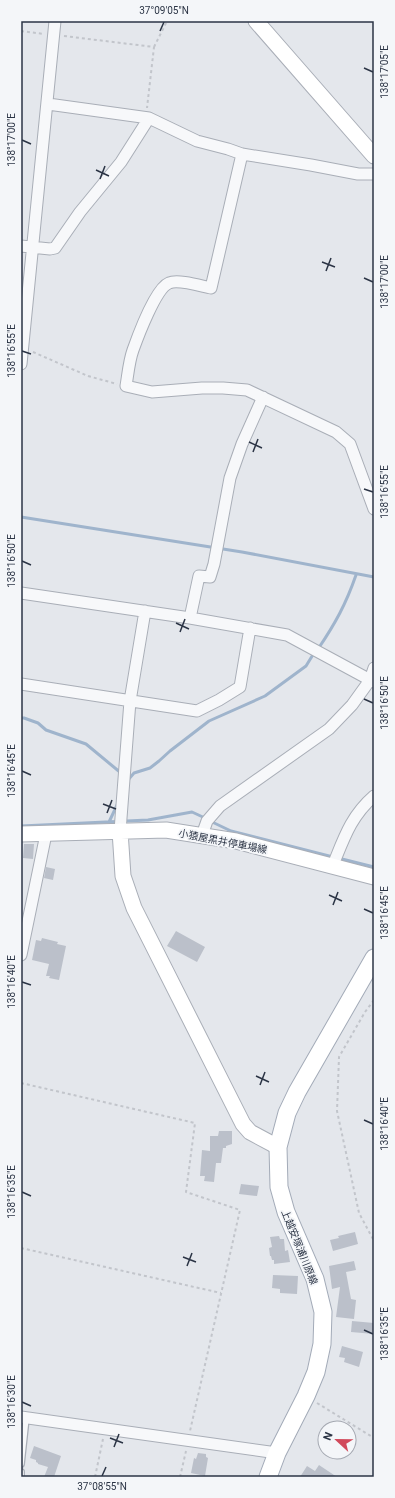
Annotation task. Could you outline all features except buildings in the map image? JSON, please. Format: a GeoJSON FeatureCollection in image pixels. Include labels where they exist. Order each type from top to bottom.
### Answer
{"type":"FeatureCollection","features":[{"type":"Feature","properties":{"kind":"main road"},"geometry":{"type":"LineString","coordinates":[[263,23],[374,156]]}},
{"type":"Feature","properties":{"kind":"main road","name":"小猿屋黒井停車場線"},"geometry":{"type":"LineString","coordinates":[[21,834],[166,830],[236,841],[333,865],[374,877]]}},
{"type":"Feature","properties":{"kind":"main road"},"geometry":{"type":"LineString","coordinates":[[120,831],[124,876],[134,908],[243,1124],[250,1132],[278,1147]]}},
{"type":"Feature","properties":{"kind":"main road","name":"上越安塚浦川原線"},"geometry":{"type":"LineString","coordinates":[[268,1477],[277,1453],[306,1396],[316,1372],[322,1344],[323,1312],[315,1279],[286,1212],[279,1187],[278,1147],[287,1113],[297,1092],[374,958]]}},
{"type":"Feature","properties":{"kind":"street"},"geometry":{"type":"LineString","coordinates":[[21,364],[48,104],[55,21]]}},
{"type":"Feature","properties":{"kind":"street"},"geometry":{"type":"LineString","coordinates":[[48,104],[147,117],[198,141],[242,154],[358,174],[374,174]]}},
{"type":"Feature","properties":{"kind":"street"},"geometry":{"type":"LineString","coordinates":[[21,246],[50,249],[55,248],[80,212],[121,162],[147,117]]}},
{"type":"Feature","properties":{"kind":"street"},"geometry":{"type":"LineString","coordinates":[[242,154],[212,288],[179,282],[169,283],[162,288],[154,301],[133,351],[126,386],[152,392],[223,388],[247,390],[336,432],[350,444],[374,509]]}},
{"type":"Feature","properties":{"kind":"street"},"geometry":{"type":"LineString","coordinates":[[190,618],[199,576],[210,577],[214,564],[230,478],[242,444],[263,397]]}},
{"type":"Feature","properties":{"kind":"street"},"geometry":{"type":"LineString","coordinates":[[21,593],[190,618],[287,635],[372,681]]}},
{"type":"Feature","properties":{"kind":"street"},"geometry":{"type":"LineString","coordinates":[[120,831],[130,701],[145,611]]}},
{"type":"Feature","properties":{"kind":"street"},"geometry":{"type":"LineString","coordinates":[[21,684],[197,711],[219,700],[240,686],[250,628]]}},
{"type":"Feature","properties":{"kind":"street"},"geometry":{"type":"LineString","coordinates":[[202,835],[207,821],[220,806],[329,729],[372,681],[374,668]]}},
{"type":"Feature","properties":{"kind":"street"},"geometry":{"type":"LineString","coordinates":[[333,865],[349,826],[360,810],[374,796]]}},
{"type":"Feature","properties":{"kind":"street"},"geometry":{"type":"LineString","coordinates":[[21,955],[46,834]]}},
{"type":"Feature","properties":{"kind":"street"},"geometry":{"type":"LineString","coordinates":[[24,1417],[188,1439],[277,1453]]}},
{"type":"Feature","properties":{"kind":"lane"},"geometry":{"type":"LineString","coordinates":[[21,1464],[24,1417]]}},
{"type":"Feature","properties":{"kind":"lane"},"geometry":{"type":"LineString","coordinates":[[21,1472],[21,1477]]}},
{"type":"Feature","properties":{"kind":"path"},"geometry":{"type":"LineString","coordinates":[[147,117],[154,48],[167,21]]}},
{"type":"Feature","properties":{"kind":"path"},"geometry":{"type":"LineString","coordinates":[[21,31],[154,48]]}},
{"type":"Feature","properties":{"kind":"path"},"geometry":{"type":"LineString","coordinates":[[23,348],[88,376],[126,386]]}},
{"type":"Feature","properties":{"kind":"path"},"geometry":{"type":"LineString","coordinates":[[374,1000],[365,1012],[339,1057],[337,1111],[359,1213],[374,1241]]}},
{"type":"Feature","properties":{"kind":"path"},"geometry":{"type":"LineString","coordinates":[[21,1083],[195,1123],[186,1192],[240,1210],[180,1477]]}},
{"type":"Feature","properties":{"kind":"path"},"geometry":{"type":"LineString","coordinates":[[21,1248],[221,1293]]}},
{"type":"Feature","properties":{"kind":"path"},"geometry":{"type":"LineString","coordinates":[[306,1396],[374,1438]]}},
{"type":"Feature","properties":{"kind":"path"},"geometry":{"type":"LineString","coordinates":[[95,1477],[105,1428]]}},
{"type":"Feature","properties":{"kind":"waterway"},"geometry":{"type":"LineString","coordinates":[[21,517],[242,552],[374,577]]}},
{"type":"Feature","properties":{"kind":"waterway"},"geometry":{"type":"LineString","coordinates":[[318,649],[340,614],[356,575]]}},
{"type":"Feature","properties":{"kind":"waterway"},"geometry":{"type":"LineString","coordinates":[[128,780],[134,773],[150,768],[209,721],[265,696],[306,666],[314,653]]}},
{"type":"Feature","properties":{"kind":"waterway"},"geometry":{"type":"LineString","coordinates":[[21,718],[38,723],[46,730],[86,744],[121,773]]}},
{"type":"Feature","properties":{"kind":"waterway"},"geometry":{"type":"LineString","coordinates":[[109,822],[118,803]]}},
{"type":"Feature","properties":{"kind":"waterway"},"geometry":{"type":"LineString","coordinates":[[21,826],[148,820],[192,812],[205,818]]}},
{"type":"Feature","properties":{"kind":"waterway"},"geometry":{"type":"LineString","coordinates":[[210,821],[231,831],[333,857]]}},
{"type":"Feature","properties":{"kind":"waterway"},"geometry":{"type":"LineString","coordinates":[[338,858],[374,867]]}}]}
